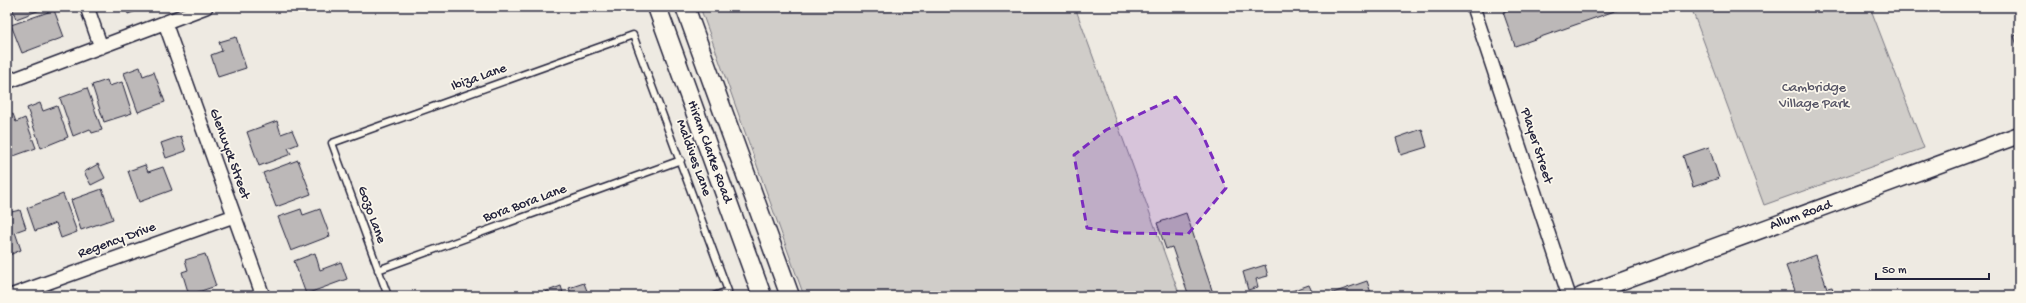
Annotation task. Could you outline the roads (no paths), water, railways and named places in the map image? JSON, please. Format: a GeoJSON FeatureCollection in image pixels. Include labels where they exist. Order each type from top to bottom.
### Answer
{"type":"FeatureCollection","features":[{"type":"Feature","properties":{"kind":"main road","name":"Hiram Clarke Road"},"geometry":{"type":"LineString","coordinates":[[657,7],[762,296]]}},
{"type":"Feature","properties":{"kind":"main road","name":"Hiram Clarke Road"},"geometry":{"type":"LineString","coordinates":[[685,7],[790,296]]}},
{"type":"Feature","properties":{"kind":"main road"},"geometry":{"type":"LineString","coordinates":[[704,137],[729,127]]}},
{"type":"Feature","properties":{"kind":"street"},"geometry":{"type":"LineString","coordinates":[[88,7],[101,47]]}},
{"type":"Feature","properties":{"kind":"street"},"geometry":{"type":"LineString","coordinates":[[7,82],[206,7]]}},
{"type":"Feature","properties":{"kind":"street","name":"Player Street"},"geometry":{"type":"LineString","coordinates":[[1472,7],[1569,296]]}},
{"type":"Feature","properties":{"kind":"street","name":"Glenwyck Street"},"geometry":{"type":"LineString","coordinates":[[165,23],[263,296]]}},
{"type":"Feature","properties":{"kind":"street","name":"Allum Road"},"geometry":{"type":"LineString","coordinates":[[1581,296],[2019,135]]}},
{"type":"Feature","properties":{"kind":"street","name":"Regency Drive"},"geometry":{"type":"LineString","coordinates":[[10,296],[44,290],[234,216]]}},
{"type":"Feature","properties":{"kind":"lane","name":"Ibiza Lane"},"geometry":{"type":"LineString","coordinates":[[332,143],[634,35]]}},
{"type":"Feature","properties":{"kind":"lane","name":"Maldives Lane"},"geometry":{"type":"LineString","coordinates":[[634,35],[728,291],[714,296]]}},
{"type":"Feature","properties":{"kind":"lane","name":"Gozo Lane"},"geometry":{"type":"LineString","coordinates":[[332,143],[388,296]]}},
{"type":"Feature","properties":{"kind":"lane","name":"Bora Bora Lane"},"geometry":{"type":"LineString","coordinates":[[378,270],[681,160]]}},
{"type":"Feature","properties":{"kind":"park label","name":"Cambridge Village Park"},"geometry":{"type":"Point","coordinates":[1814,96]}}]}
